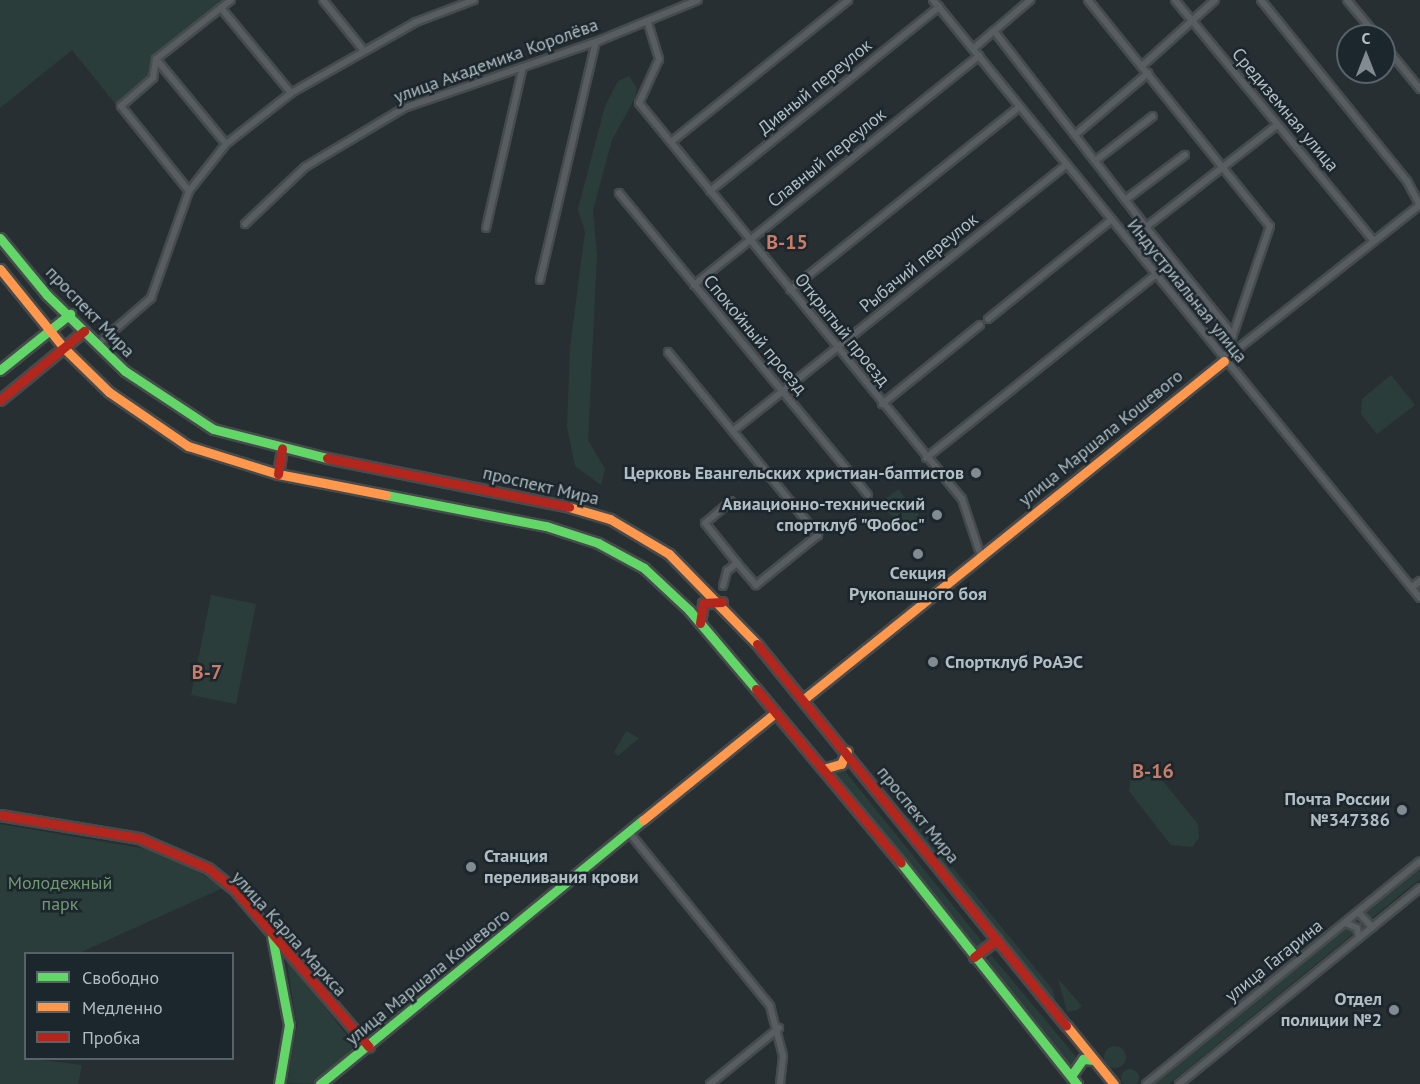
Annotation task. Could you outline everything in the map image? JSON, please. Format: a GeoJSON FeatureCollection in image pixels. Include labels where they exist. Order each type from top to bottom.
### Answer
{"type":"FeatureCollection","features":[{"type":"Feature","properties":{"kind":"main road","name":"проспект Мира"},"geometry":{"type":"LineString","coordinates":[[0,238],[97,345],[149,390],[213,429],[282,448],[555,503],[610,519],[669,554],[722,602],[803,698],[1114,1084]]}},
{"type":"Feature","properties":{"kind":"main road","name":"проспект Мира"},"geometry":{"type":"LineString","coordinates":[[0,269],[64,348],[152,426],[227,461],[278,474],[460,506],[598,543],[644,568],[700,624],[823,768],[1077,1084]]}},
{"type":"Feature","properties":{"kind":"main road"},"geometry":{"type":"LineString","coordinates":[[0,370],[70,314]]}},
{"type":"Feature","properties":{"kind":"main road"},"geometry":{"type":"LineString","coordinates":[[0,400],[84,331]]}},
{"type":"Feature","properties":{"kind":"main road","name":"улица Маршала Кошевого"},"geometry":{"type":"LineString","coordinates":[[803,698],[1223,359]]}},
{"type":"Feature","properties":{"kind":"main road"},"geometry":{"type":"LineString","coordinates":[[278,474],[282,448]]}},
{"type":"Feature","properties":{"kind":"main road"},"geometry":{"type":"LineString","coordinates":[[700,624],[703,603],[722,602]]}},
{"type":"Feature","properties":{"kind":"main road"},"geometry":{"type":"LineString","coordinates":[[368,1047],[776,714]]}},
{"type":"Feature","properties":{"kind":"main road","name":"улица Маршала Кошевого"},"geometry":{"type":"LineString","coordinates":[[322,1084],[632,836],[776,714]]}},
{"type":"Feature","properties":{"kind":"main road"},"geometry":{"type":"LineString","coordinates":[[823,768],[841,764],[847,751]]}},
{"type":"Feature","properties":{"kind":"main road","name":"улица Карла Маркса"},"geometry":{"type":"LineString","coordinates":[[0,817],[171,849],[234,892],[368,1047]]}},
{"type":"Feature","properties":{"kind":"main road"},"geometry":{"type":"LineString","coordinates":[[272,935],[289,1025],[280,1083]]}},
{"type":"Feature","properties":{"kind":"main road"},"geometry":{"type":"LineString","coordinates":[[974,957],[997,939]]}},
{"type":"Feature","properties":{"kind":"main road"},"geometry":{"type":"LineString","coordinates":[[1071,1076],[1083,1059],[1094,1060]]}},
{"type":"Feature","properties":{"kind":"street"},"geometry":{"type":"LineString","coordinates":[[189,191],[121,106],[153,78],[156,59],[231,0]]}},
{"type":"Feature","properties":{"kind":"street"},"geometry":{"type":"LineString","coordinates":[[323,0],[364,51]]}},
{"type":"Feature","properties":{"kind":"street"},"geometry":{"type":"LineString","coordinates":[[97,345],[152,298],[189,191],[226,144],[291,93],[364,51],[457,3],[474,0]]}},
{"type":"Feature","properties":{"kind":"street","name":"улица Академика Королёва"},"geometry":{"type":"LineString","coordinates":[[245,224],[305,167],[404,108],[648,23],[698,0]]}},
{"type":"Feature","properties":{"kind":"street"},"geometry":{"type":"LineString","coordinates":[[671,142],[849,0]]}},
{"type":"Feature","properties":{"kind":"street","name":"Индустриальная улица"},"geometry":{"type":"LineString","coordinates":[[933,0],[1223,359],[1420,598]]}},
{"type":"Feature","properties":{"kind":"street"},"geometry":{"type":"LineString","coordinates":[[973,49],[1030,0]]}},
{"type":"Feature","properties":{"kind":"street"},"geometry":{"type":"LineString","coordinates":[[1088,0],[1226,167],[1270,226],[1223,359]]}},
{"type":"Feature","properties":{"kind":"street","name":"Средиземная улица"},"geometry":{"type":"LineString","coordinates":[[1175,0],[1372,239]]}},
{"type":"Feature","properties":{"kind":"street"},"geometry":{"type":"LineString","coordinates":[[1142,66],[1190,20],[1215,0]]}},
{"type":"Feature","properties":{"kind":"street"},"geometry":{"type":"LineString","coordinates":[[1261,0],[1407,181],[1420,205]]}},
{"type":"Feature","properties":{"kind":"street"},"geometry":{"type":"LineString","coordinates":[[1347,0],[1367,24]]}},
{"type":"Feature","properties":{"kind":"street","name":"Дивный переулок"},"geometry":{"type":"LineString","coordinates":[[710,190],[939,7]]}},
{"type":"Feature","properties":{"kind":"street"},"geometry":{"type":"LineString","coordinates":[[221,8],[291,93]]}},
{"type":"Feature","properties":{"kind":"street","name":"Открытый проезд"},"geometry":{"type":"LineString","coordinates":[[648,23],[659,59],[639,103],[967,507],[981,555]]}},
{"type":"Feature","properties":{"kind":"street"},"geometry":{"type":"LineString","coordinates":[[994,31],[1233,335]]}},
{"type":"Feature","properties":{"kind":"street"},"geometry":{"type":"LineString","coordinates":[[540,280],[596,42]]}},
{"type":"Feature","properties":{"kind":"street","name":"Славный переулок"},"geometry":{"type":"LineString","coordinates":[[694,285],[979,56]]}},
{"type":"Feature","properties":{"kind":"street"},"geometry":{"type":"LineString","coordinates":[[156,59],[226,144]]}},
{"type":"Feature","properties":{"kind":"street"},"geometry":{"type":"LineString","coordinates":[[1396,60],[1420,89]]}},
{"type":"Feature","properties":{"kind":"street"},"geometry":{"type":"LineString","coordinates":[[486,228],[523,67]]}},
{"type":"Feature","properties":{"kind":"street"},"geometry":{"type":"LineString","coordinates":[[1075,135],[1148,73]]}},
{"type":"Feature","properties":{"kind":"street"},"geometry":{"type":"LineString","coordinates":[[790,290],[1019,107]]}},
{"type":"Feature","properties":{"kind":"street"},"geometry":{"type":"LineString","coordinates":[[1095,161],[1153,116]]}},
{"type":"Feature","properties":{"kind":"street"},"geometry":{"type":"LineString","coordinates":[[1146,227],[1226,167],[1277,125]]}},
{"type":"Feature","properties":{"kind":"street"},"geometry":{"type":"LineString","coordinates":[[1125,200],[1185,155]]}},
{"type":"Feature","properties":{"kind":"street","name":"Рыбачий переулок"},"geometry":{"type":"LineString","coordinates":[[734,430],[1066,165]]}},
{"type":"Feature","properties":{"kind":"street","name":"Спокойный проезд"},"geometry":{"type":"LineString","coordinates":[[619,193],[868,495]]}},
{"type":"Feature","properties":{"kind":"street","name":"улица Маршала Кошевого"},"geometry":{"type":"LineString","coordinates":[[1223,359],[1372,239],[1420,205]]}},
{"type":"Feature","properties":{"kind":"street"},"geometry":{"type":"LineString","coordinates":[[988,319],[1111,220]]}},
{"type":"Feature","properties":{"kind":"street"},"geometry":{"type":"LineString","coordinates":[[926,458],[1155,275]]}},
{"type":"Feature","properties":{"kind":"street"},"geometry":{"type":"LineString","coordinates":[[882,404],[980,325]]}},
{"type":"Feature","properties":{"kind":"street"},"geometry":{"type":"LineString","coordinates":[[668,352],[818,535],[756,585],[705,523],[731,501]]}},
{"type":"Feature","properties":{"kind":"street"},"geometry":{"type":"LineString","coordinates":[[723,586],[727,571],[738,563]]}},
{"type":"Feature","properties":{"kind":"street"},"geometry":{"type":"LineString","coordinates":[[1412,587],[1420,581]]}},
{"type":"Feature","properties":{"kind":"street"},"geometry":{"type":"LineString","coordinates":[[632,836],[770,1006],[779,1028],[783,1056],[780,1084]]}},
{"type":"Feature","properties":{"kind":"street","name":"улица Гагарина"},"geometry":{"type":"LineString","coordinates":[[1146,1084],[1420,861]]}},
{"type":"Feature","properties":{"kind":"street","name":"улица Гагарина"},"geometry":{"type":"LineString","coordinates":[[1179,1084],[1420,888]]}},
{"type":"Feature","properties":{"kind":"street"},"geometry":{"type":"LineString","coordinates":[[1358,912],[1372,927]]}},
{"type":"Feature","properties":{"kind":"street"},"geometry":{"type":"LineString","coordinates":[[1346,922],[1354,926],[1359,938]]}},
{"type":"Feature","properties":{"kind":"street"},"geometry":{"type":"LineString","coordinates":[[710,1084],[779,1028]]}},
{"type":"Feature","properties":{"kind":"green space"},"geometry":{"type":"Polygon","coordinates":[[[0,0],[226,0],[153,59],[149,77],[117,106],[72,50],[0,108],[0,0]]]}},
{"type":"Feature","properties":{"kind":"green space"},"geometry":{"type":"Polygon","coordinates":[[[629,76],[637,88],[635,98],[612,140],[593,210],[597,255],[588,440],[605,469],[601,485],[575,466],[567,427],[570,348],[585,232],[578,209],[605,106],[618,81],[629,76]]]}},
{"type":"Feature","properties":{"kind":"green space"},"geometry":{"type":"Polygon","coordinates":[[[1391,375],[1415,405],[1377,434],[1361,414],[1362,399],[1391,375]]]}},
{"type":"Feature","properties":{"kind":"green space"},"geometry":{"type":"Polygon","coordinates":[[[898,489],[924,521],[907,535],[881,503],[898,489]]]}},
{"type":"Feature","properties":{"kind":"green space"},"geometry":{"type":"Polygon","coordinates":[[[211,595],[256,604],[236,704],[191,695],[211,595]]]}},
{"type":"Feature","properties":{"kind":"green space"},"geometry":{"type":"Polygon","coordinates":[[[626,731],[639,738],[618,756],[614,752],[626,731]]]}},
{"type":"Feature","properties":{"kind":"green space"},"geometry":{"type":"Polygon","coordinates":[[[841,766],[983,943],[982,946],[975,949],[830,773],[841,766]]]}},
{"type":"Feature","properties":{"kind":"green space"},"geometry":{"type":"Polygon","coordinates":[[[1153,769],[1198,824],[1199,838],[1192,847],[1171,845],[1129,791],[1132,772],[1153,769]]]}},
{"type":"Feature","properties":{"kind":"green space"},"geometry":{"type":"Polygon","coordinates":[[[900,816],[913,819],[1053,990],[1056,1006],[900,816]]]}},
{"type":"Feature","properties":{"kind":"green space","name":"Молодежный парк"},"geometry":{"type":"Polygon","coordinates":[[[0,824],[170,853],[223,888],[81,952],[24,952],[24,1060],[82,1065],[78,1084],[0,1084],[0,824]]]}},
{"type":"Feature","properties":{"kind":"green space"},"geometry":{"type":"Polygon","coordinates":[[[1420,864],[1420,879],[1368,921],[1362,912],[1420,864]]]}},
{"type":"Feature","properties":{"kind":"green space"},"geometry":{"type":"Polygon","coordinates":[[[1346,925],[1354,933],[1169,1084],[1153,1084],[1346,925]]]}},
{"type":"Feature","properties":{"kind":"green space"},"geometry":{"type":"Polygon","coordinates":[[[991,955],[1078,1059],[1070,1066],[985,962],[991,955]]]}},
{"type":"Feature","properties":{"kind":"green space"},"geometry":{"type":"Polygon","coordinates":[[[286,957],[355,1046],[316,1084],[287,1083],[297,1026],[286,957]]]}},
{"type":"Feature","properties":{"kind":"green space"},"geometry":{"type":"Polygon","coordinates":[[[1058,979],[1082,1006],[1077,1010],[1067,1012],[1058,979]]]}},
{"type":"Feature","properties":{"kind":"green space"},"geometry":{"type":"Polygon","coordinates":[[[1115,1046],[1123,1049],[1126,1057],[1123,1065],[1115,1068],[1107,1065],[1104,1057],[1107,1049],[1115,1046]]]}},
{"type":"Feature","properties":{"kind":"green space"},"geometry":{"type":"Polygon","coordinates":[[[1130,1069],[1138,1075],[1138,1081],[1134,1085],[1126,1085],[1121,1078],[1124,1072],[1130,1069]]]}},
{"type":"Feature","properties":{"kind":"traffic: fast"},"geometry":{"type":"LineString","coordinates":[[0,238],[47,295],[125,371],[213,429],[327,458]]}},
{"type":"Feature","properties":{"kind":"traffic: fast"},"geometry":{"type":"LineString","coordinates":[[0,370],[70,314]]}},
{"type":"Feature","properties":{"kind":"traffic: fast"},"geometry":{"type":"LineString","coordinates":[[386,495],[546,526],[598,543],[644,568],[689,610],[756,689]]}},
{"type":"Feature","properties":{"kind":"traffic: fast"},"geometry":{"type":"LineString","coordinates":[[320,1084],[643,820]]}},
{"type":"Feature","properties":{"kind":"traffic: fast"},"geometry":{"type":"LineString","coordinates":[[901,863],[1077,1084]]}},
{"type":"Feature","properties":{"kind":"traffic: fast"},"geometry":{"type":"LineString","coordinates":[[272,936],[289,1025],[279,1084]]}},
{"type":"Feature","properties":{"kind":"traffic: fast"},"geometry":{"type":"LineString","coordinates":[[1071,1076],[1083,1059],[1094,1060]]}},
{"type":"Feature","properties":{"kind":"traffic: slow"},"geometry":{"type":"LineString","coordinates":[[0,269],[64,348],[109,392],[188,446],[278,474],[386,495]]}},
{"type":"Feature","properties":{"kind":"traffic: slow"},"geometry":{"type":"LineString","coordinates":[[804,699],[1224,361]]}},
{"type":"Feature","properties":{"kind":"traffic: slow"},"geometry":{"type":"LineString","coordinates":[[569,507],[610,519],[669,554],[757,644]]}},
{"type":"Feature","properties":{"kind":"traffic: slow"},"geometry":{"type":"LineString","coordinates":[[643,820],[775,713]]}},
{"type":"Feature","properties":{"kind":"traffic: slow"},"geometry":{"type":"LineString","coordinates":[[823,769],[841,764],[847,751]]}},
{"type":"Feature","properties":{"kind":"traffic: slow"},"geometry":{"type":"LineString","coordinates":[[1066,1025],[1114,1084]]}},
{"type":"Feature","properties":{"kind":"traffic: jam"},"geometry":{"type":"LineString","coordinates":[[0,400],[84,331]]}},
{"type":"Feature","properties":{"kind":"traffic: jam"},"geometry":{"type":"LineString","coordinates":[[278,474],[282,448]]}},
{"type":"Feature","properties":{"kind":"traffic: jam"},"geometry":{"type":"LineString","coordinates":[[327,458],[569,507]]}},
{"type":"Feature","properties":{"kind":"traffic: jam"},"geometry":{"type":"LineString","coordinates":[[700,623],[703,603],[722,602]]}},
{"type":"Feature","properties":{"kind":"traffic: jam"},"geometry":{"type":"LineString","coordinates":[[757,644],[1066,1025]]}},
{"type":"Feature","properties":{"kind":"traffic: jam"},"geometry":{"type":"LineString","coordinates":[[756,689],[901,863]]}},
{"type":"Feature","properties":{"kind":"traffic: jam"},"geometry":{"type":"LineString","coordinates":[[0,815],[139,838],[208,868],[235,890],[369,1047]]}},
{"type":"Feature","properties":{"kind":"traffic: jam"},"geometry":{"type":"LineString","coordinates":[[974,957],[997,939]]}},
{"type":"Feature","properties":{"kind":"place","name":"Церковь Евангельских христиан-баптистов"},"geometry":{"type":"Point","coordinates":[976,473]}},
{"type":"Feature","properties":{"kind":"place","name":"Авиационно-технический спортклуб \"Фобос\""},"geometry":{"type":"Point","coordinates":[937,515]}},
{"type":"Feature","properties":{"kind":"place","name":"Секция Рукопашного боя"},"geometry":{"type":"Point","coordinates":[918,554]}},
{"type":"Feature","properties":{"kind":"place","name":"Спортклуб РоАЭС"},"geometry":{"type":"Point","coordinates":[933,662]}},
{"type":"Feature","properties":{"kind":"place","name":"Почта России №347386"},"geometry":{"type":"Point","coordinates":[1402,810]}},
{"type":"Feature","properties":{"kind":"place","name":"Станция переливания крови"},"geometry":{"type":"Point","coordinates":[471,867]}},
{"type":"Feature","properties":{"kind":"place","name":"Отдел полиции №2"},"geometry":{"type":"Point","coordinates":[1394,1010]}},
{"type":"Feature","properties":{"kind":"district","name":"В-15"},"geometry":{"type":"Point","coordinates":[787,242]}},
{"type":"Feature","properties":{"kind":"district","name":"В-7"},"geometry":{"type":"Point","coordinates":[207,672]}},
{"type":"Feature","properties":{"kind":"district","name":"В-16"},"geometry":{"type":"Point","coordinates":[1153,771]}}]}
